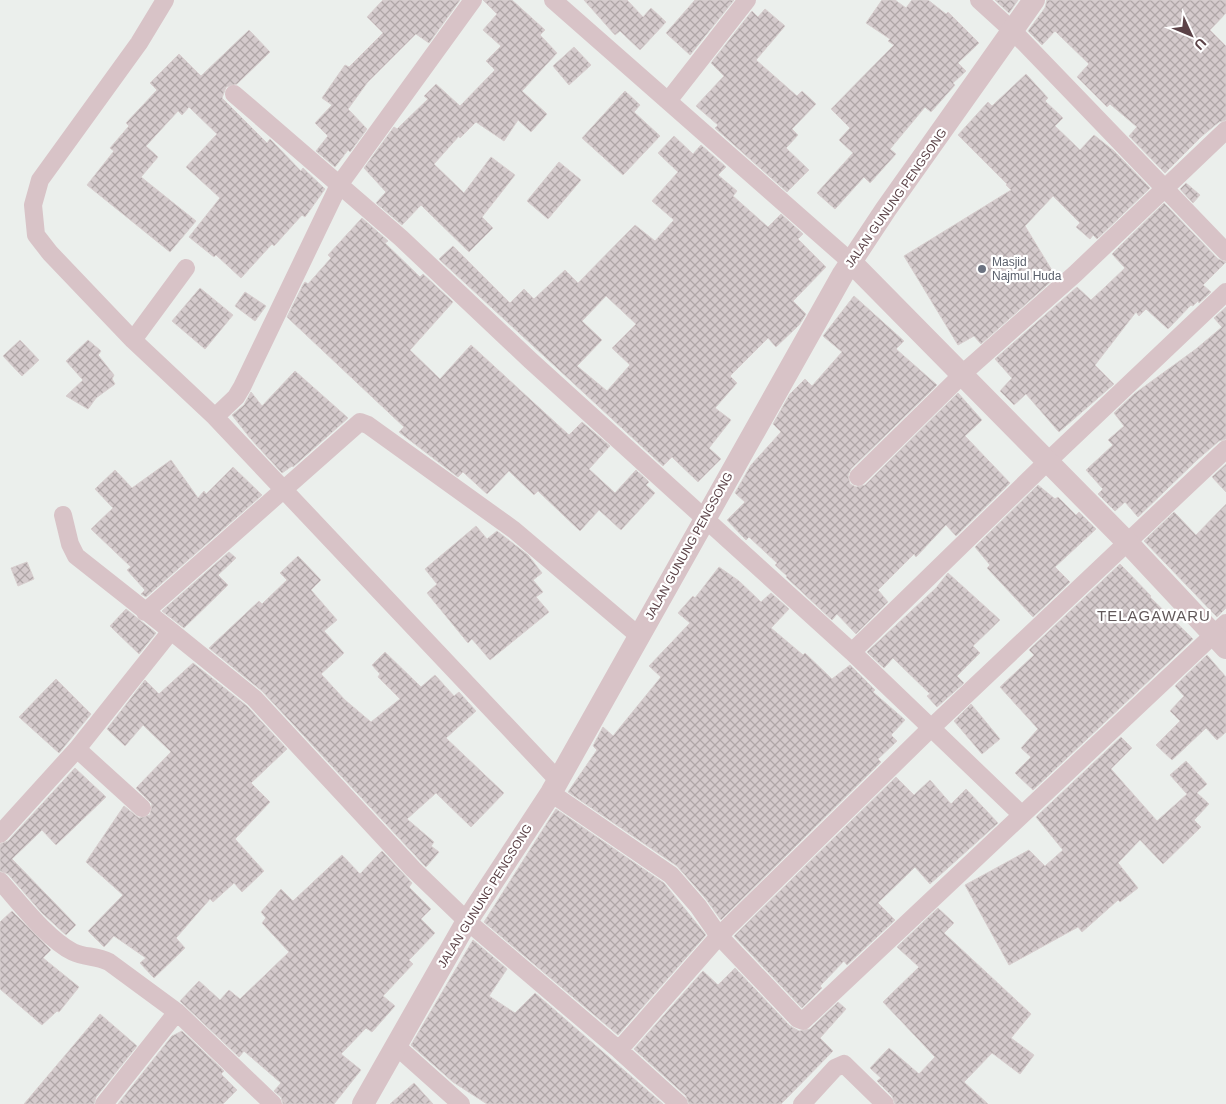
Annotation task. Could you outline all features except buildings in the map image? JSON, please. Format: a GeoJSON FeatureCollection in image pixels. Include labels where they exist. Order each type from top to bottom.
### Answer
{"type":"FeatureCollection","features":[{"type":"Feature","properties":{"kind":"street"},"geometry":{"type":"LineString","coordinates":[[165,0],[139,43],[40,180],[33,205],[36,235],[133,340],[215,418],[554,786],[671,876],[698,906],[719,936],[798,1019],[805,1020],[1022,815],[1222,635],[851,262],[553,0]]}},
{"type":"Feature","properties":{"kind":"street"},"geometry":{"type":"LineString","coordinates":[[215,418],[236,397],[242,387],[340,185],[473,0]]}},
{"type":"Feature","properties":{"kind":"street"},"geometry":{"type":"LineString","coordinates":[[668,101],[747,0]]}},
{"type":"Feature","properties":{"kind":"street"},"geometry":{"type":"LineString","coordinates":[[979,0],[1013,31],[1226,252]]}},
{"type":"Feature","properties":{"kind":"street","name":"JALAN GUNUNG PENGSONG"},"geometry":{"type":"LineString","coordinates":[[363,1104],[467,922],[554,786],[704,518],[851,262],[886,209],[1034,0]]}},
{"type":"Feature","properties":{"kind":"street"},"geometry":{"type":"LineString","coordinates":[[234,94],[401,238],[480,313],[852,652],[930,729],[1022,815]]}},
{"type":"Feature","properties":{"kind":"street"},"geometry":{"type":"LineString","coordinates":[[858,477],[1226,130]]}},
{"type":"Feature","properties":{"kind":"street"},"geometry":{"type":"LineString","coordinates":[[133,340],[186,268]]}},
{"type":"Feature","properties":{"kind":"street"},"geometry":{"type":"LineString","coordinates":[[852,652],[1048,461],[1226,292]]}},
{"type":"Feature","properties":{"kind":"street"},"geometry":{"type":"LineString","coordinates":[[145,612],[356,424],[366,423],[514,530],[639,636]]}},
{"type":"Feature","properties":{"kind":"street"},"geometry":{"type":"LineString","coordinates":[[619,1050],[719,936],[930,729],[1226,449]]}},
{"type":"Feature","properties":{"kind":"street"},"geometry":{"type":"LineString","coordinates":[[63,515],[70,544],[76,556],[254,698],[413,869],[467,922],[619,1050],[679,1104]]}},
{"type":"Feature","properties":{"kind":"street"},"geometry":{"type":"LineString","coordinates":[[0,834],[77,749],[171,631]]}},
{"type":"Feature","properties":{"kind":"street"},"geometry":{"type":"LineString","coordinates":[[77,749],[142,808]]}},
{"type":"Feature","properties":{"kind":"street"},"geometry":{"type":"LineString","coordinates":[[0,881],[61,945],[82,956],[99,956],[177,1012],[273,1104]]}},
{"type":"Feature","properties":{"kind":"street"},"geometry":{"type":"LineString","coordinates":[[104,1104],[177,1012]]}},
{"type":"Feature","properties":{"kind":"street"},"geometry":{"type":"LineString","coordinates":[[395,1045],[461,1104]]}},
{"type":"Feature","properties":{"kind":"street"},"geometry":{"type":"LineString","coordinates":[[802,1104],[835,1068],[844,1064],[885,1104]]}},
{"type":"Feature","properties":{"kind":"place","name":"Masjid Najmul Huda"},"geometry":{"type":"Point","coordinates":[982,269]}},
{"type":"Feature","properties":{"kind":"district","name":"TELAGAWARU"},"geometry":{"type":"Point","coordinates":[1154,616]}}]}
